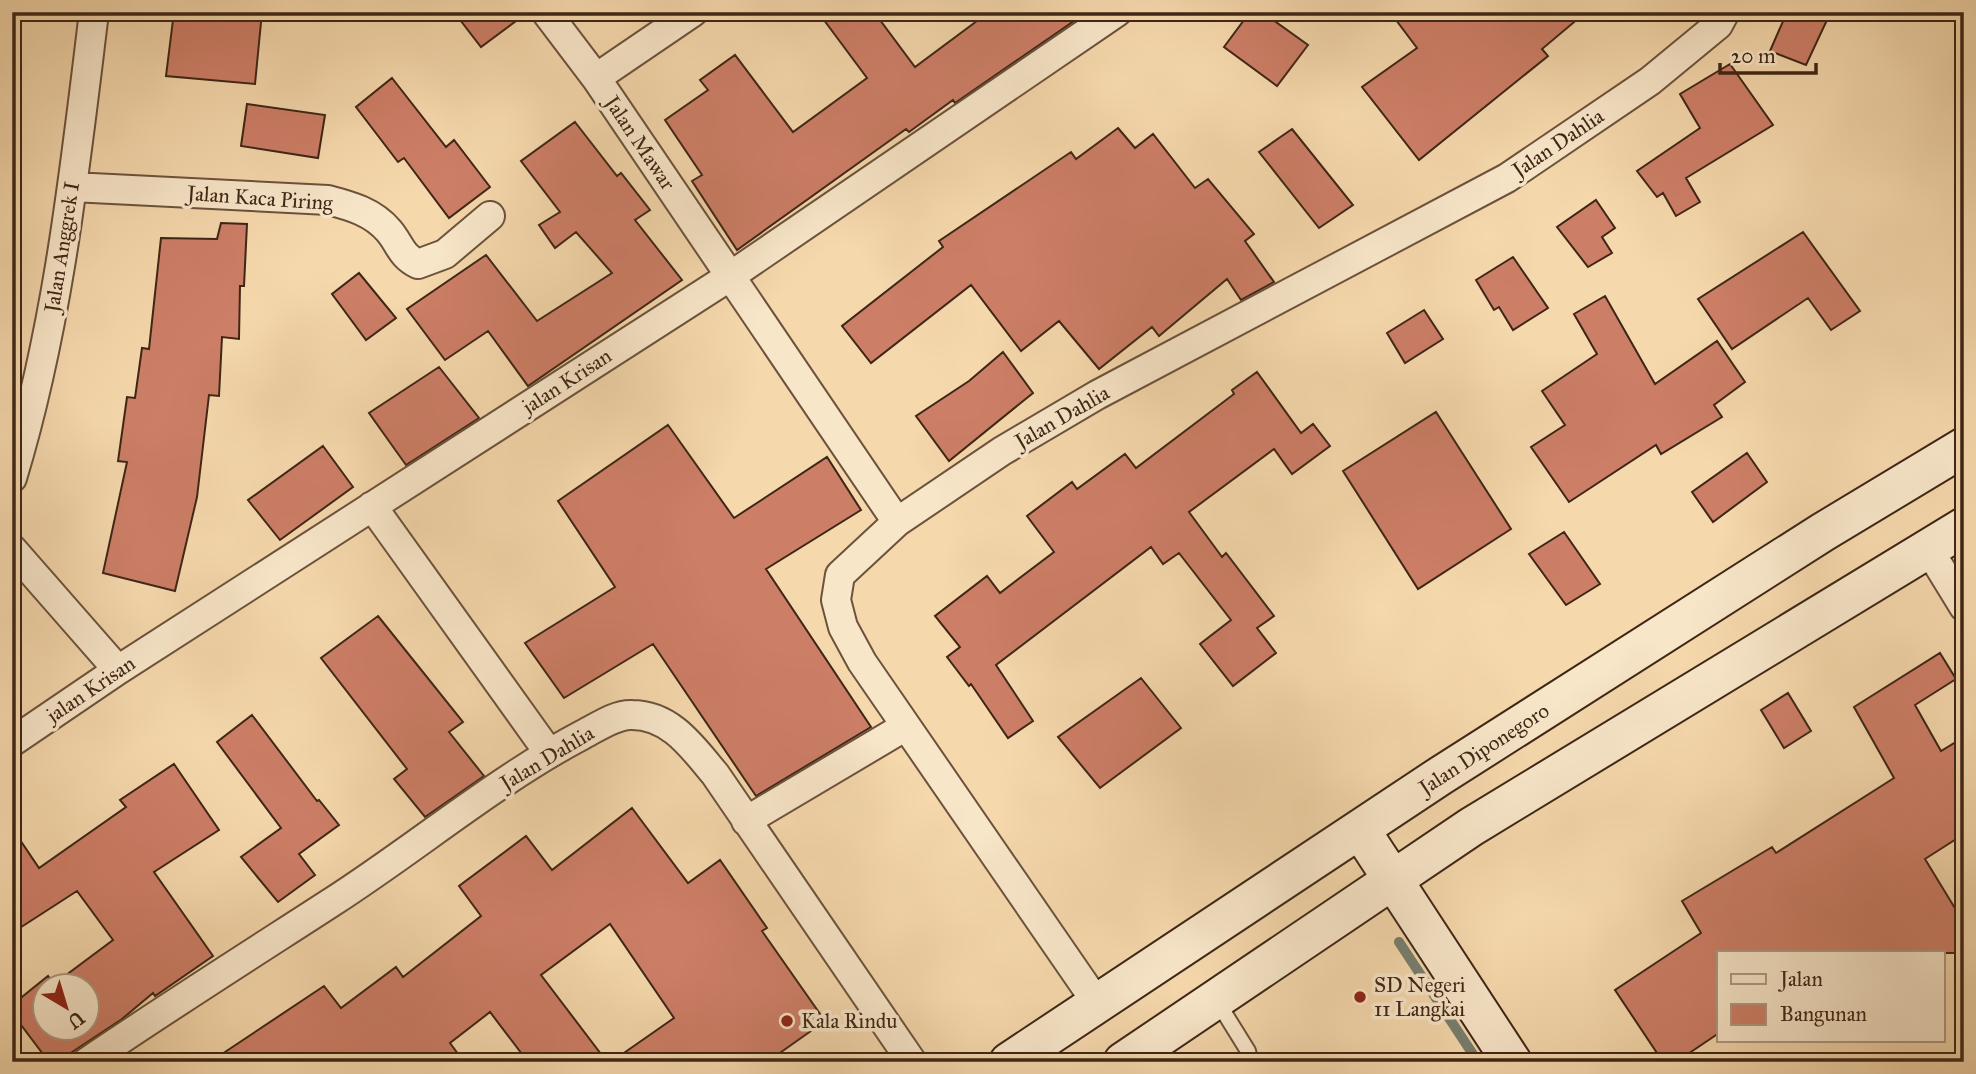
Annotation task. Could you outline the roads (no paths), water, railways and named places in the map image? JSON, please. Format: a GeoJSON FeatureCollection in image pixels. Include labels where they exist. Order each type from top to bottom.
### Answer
{"type":"FeatureCollection","features":[{"type":"Feature","properties":{"kind":"main road","name":"Jalan Diponegoro"},"geometry":{"type":"LineString","coordinates":[[1009,1062],[1361,831],[1440,776],[1730,591],[1964,447]]}},
{"type":"Feature","properties":{"kind":"main road"},"geometry":{"type":"LineString","coordinates":[[1124,1062],[1471,827],[1964,527]]}},
{"type":"Feature","properties":{"kind":"main road"},"geometry":{"type":"LineString","coordinates":[[1361,831],[1512,1062]]}},
{"type":"Feature","properties":{"kind":"street","name":"Jalan Anggrek I"},"geometry":{"type":"LineString","coordinates":[[12,478],[35,403],[72,187],[94,12]]}},
{"type":"Feature","properties":{"kind":"street","name":"Jalan Mawar"},"geometry":{"type":"LineString","coordinates":[[546,12],[596,78],[897,522]]}},
{"type":"Feature","properties":{"kind":"street"},"geometry":{"type":"LineString","coordinates":[[596,78],[693,12]]}},
{"type":"Feature","properties":{"kind":"street","name":"jalan Krisan"},"geometry":{"type":"LineString","coordinates":[[12,742],[118,670],[729,277],[1117,12]]}},
{"type":"Feature","properties":{"kind":"street","name":"Jalan Dahlia"},"geometry":{"type":"LineString","coordinates":[[1097,1003],[856,650],[843,627],[836,600],[840,575],[897,522],[1002,452],[1097,395],[1507,178],[1650,81],[1718,25],[1725,12]]}},
{"type":"Feature","properties":{"kind":"street","name":"Jalan Kaca Piring"},"geometry":{"type":"LineString","coordinates":[[72,187],[328,200],[355,207],[377,219],[390,232],[404,258],[418,264],[444,254],[490,216]]}},
{"type":"Feature","properties":{"kind":"street"},"geometry":{"type":"LineString","coordinates":[[372,506],[549,753]]}},
{"type":"Feature","properties":{"kind":"street"},"geometry":{"type":"LineString","coordinates":[[12,549],[118,670]]}},
{"type":"Feature","properties":{"kind":"street"},"geometry":{"type":"LineString","coordinates":[[1929,550],[1963,603]]}},
{"type":"Feature","properties":{"kind":"street","name":"Jalan Dahlia"},"geometry":{"type":"LineString","coordinates":[[88,1062],[210,978],[333,902],[549,753],[607,722],[631,714],[657,719],[685,739],[715,774],[912,1062]]}},
{"type":"Feature","properties":{"kind":"street"},"geometry":{"type":"LineString","coordinates":[[746,821],[906,726]]}},
{"type":"Feature","properties":{"kind":"lane"},"geometry":{"type":"LineString","coordinates":[[1217,1000],[1248,1051],[1251,1062]]}},
{"type":"Feature","properties":{"kind":"waterway"},"geometry":{"type":"LineString","coordinates":[[1399,942],[1478,1062]]}},
{"type":"Feature","properties":{"kind":"place","name":"SD Negeri 11 Langkai"},"geometry":{"type":"Point","coordinates":[1360,997]}},
{"type":"Feature","properties":{"kind":"place","name":"Kala Rindu"},"geometry":{"type":"Point","coordinates":[787,1021]}}]}
